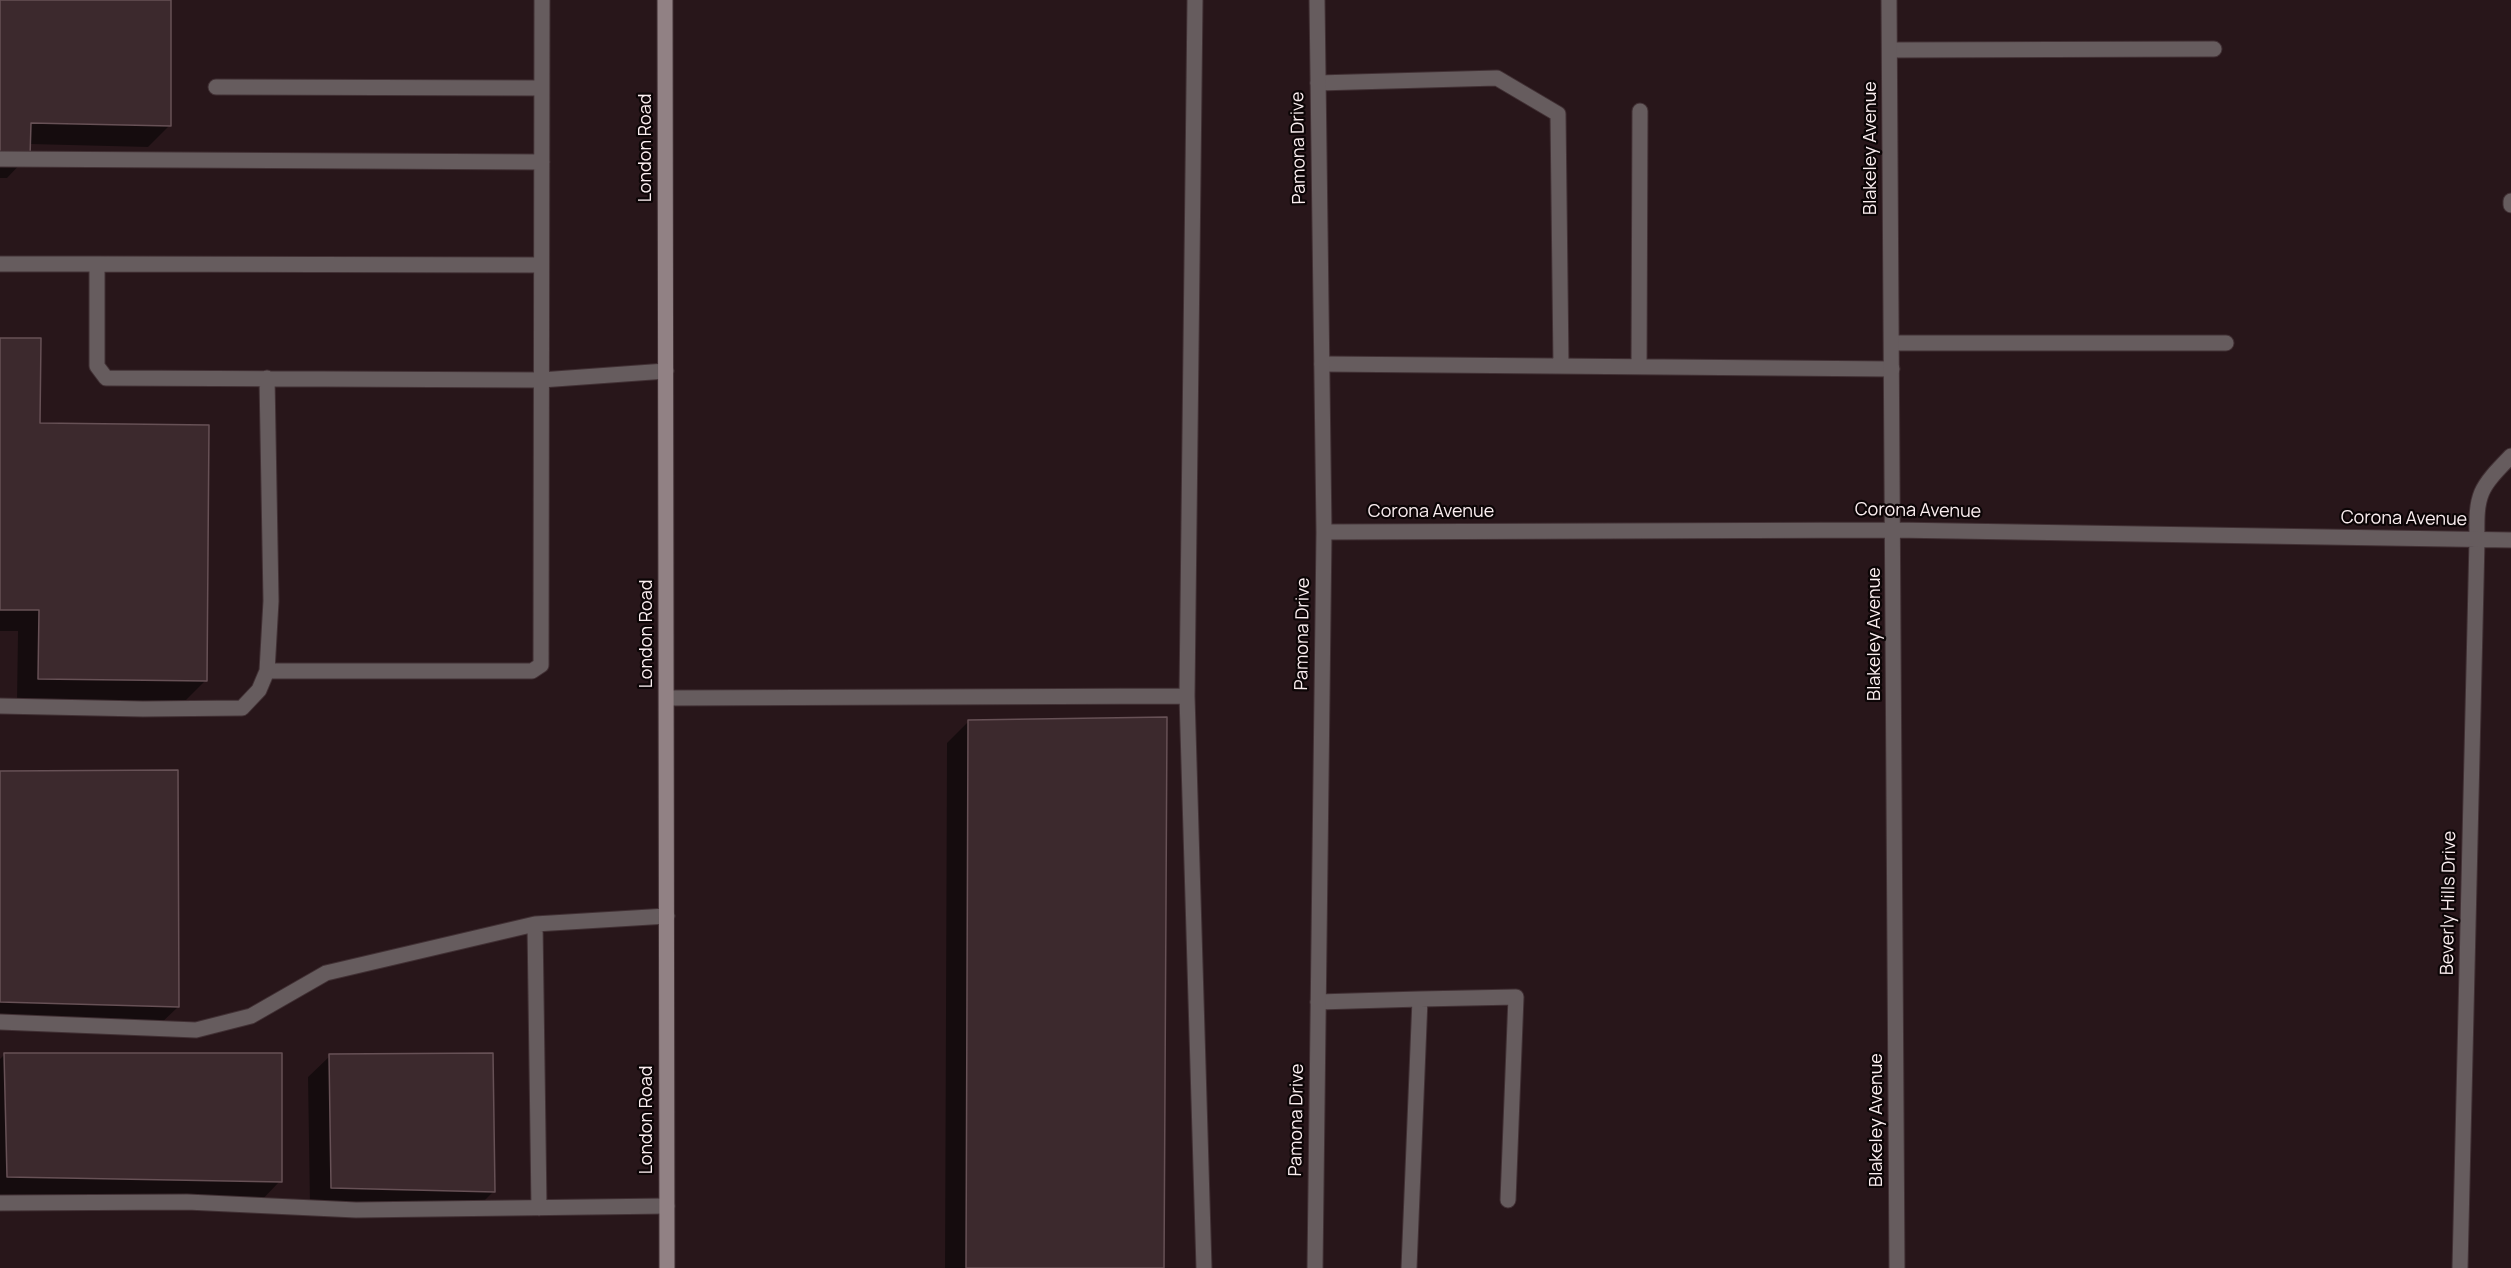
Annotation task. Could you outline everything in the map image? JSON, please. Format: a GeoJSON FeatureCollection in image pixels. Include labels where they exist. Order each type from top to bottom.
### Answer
{"type":"FeatureCollection","features":[{"type":"Feature","properties":{"kind":"street"},"geometry":{"type":"LineString","coordinates":[[267,671],[532,671],[541,665],[542,0]]}},
{"type":"Feature","properties":{"kind":"street","name":"London Road"},"geometry":{"type":"LineString","coordinates":[[665,0],[667,1268]]}},
{"type":"Feature","properties":{"kind":"street"},"geometry":{"type":"LineString","coordinates":[[1195,0],[1187,696],[1204,1268]]}},
{"type":"Feature","properties":{"kind":"street","name":"Pamona Drive"},"geometry":{"type":"LineString","coordinates":[[1315,1268],[1324,532],[1317,0]]}},
{"type":"Feature","properties":{"kind":"street","name":"Blakeley Avenue"},"geometry":{"type":"LineString","coordinates":[[1889,0],[1897,1268]]}},
{"type":"Feature","properties":{"kind":"street"},"geometry":{"type":"LineString","coordinates":[[1890,50],[2214,49]]}},
{"type":"Feature","properties":{"kind":"street"},"geometry":{"type":"LineString","coordinates":[[1318,83],[1497,78],[1558,114],[1561,366]]}},
{"type":"Feature","properties":{"kind":"street"},"geometry":{"type":"LineString","coordinates":[[216,87],[541,87]]}},
{"type":"Feature","properties":{"kind":"street"},"geometry":{"type":"LineString","coordinates":[[1639,366],[1640,111]]}},
{"type":"Feature","properties":{"kind":"street"},"geometry":{"type":"LineString","coordinates":[[0,159],[542,162]]}},
{"type":"Feature","properties":{"kind":"street"},"geometry":{"type":"LineString","coordinates":[[0,264],[540,265]]}},
{"type":"Feature","properties":{"kind":"street"},"geometry":{"type":"LineString","coordinates":[[97,264],[97,366],[106,378],[541,380],[666,371]]}},
{"type":"Feature","properties":{"kind":"street"},"geometry":{"type":"LineString","coordinates":[[1892,343],[2226,343]]}},
{"type":"Feature","properties":{"kind":"street"},"geometry":{"type":"LineString","coordinates":[[1322,364],[1892,369]]}},
{"type":"Feature","properties":{"kind":"street"},"geometry":{"type":"LineString","coordinates":[[0,705],[143,709],[242,708],[259,690],[267,671],[271,601],[267,378]]}},
{"type":"Feature","properties":{"kind":"street","name":"Beverly Hills Drive"},"geometry":{"type":"LineString","coordinates":[[2460,1268],[2476,507],[2483,485],[2511,456]]}},
{"type":"Feature","properties":{"kind":"street","name":"Corona Avenue"},"geometry":{"type":"LineString","coordinates":[[1324,532],[1894,530],[2511,540]]}},
{"type":"Feature","properties":{"kind":"street"},"geometry":{"type":"LineString","coordinates":[[667,698],[1187,696]]}},
{"type":"Feature","properties":{"kind":"street"},"geometry":{"type":"LineString","coordinates":[[0,1022],[196,1030],[251,1016],[326,974],[535,924],[667,916]]}},
{"type":"Feature","properties":{"kind":"street"},"geometry":{"type":"LineString","coordinates":[[535,924],[539,1208]]}},
{"type":"Feature","properties":{"kind":"street"},"geometry":{"type":"LineString","coordinates":[[1318,1002],[1516,997],[1508,1200]]}},
{"type":"Feature","properties":{"kind":"street"},"geometry":{"type":"LineString","coordinates":[[1409,1268],[1420,999]]}},
{"type":"Feature","properties":{"kind":"street"},"geometry":{"type":"LineString","coordinates":[[0,1203],[187,1202],[356,1210],[667,1206]]}},
{"type":"Feature","properties":{"kind":"building"},"geometry":{"type":"Polygon","coordinates":[[[0,0],[171,0],[171,126],[31,123],[30,157],[0,157],[0,0]]]}},
{"type":"Feature","properties":{"kind":"building"},"geometry":{"type":"Polygon","coordinates":[[[0,338],[41,338],[40,423],[209,425],[207,681],[38,679],[39,610],[0,610],[0,338]]]}},
{"type":"Feature","properties":{"kind":"building"},"geometry":{"type":"Polygon","coordinates":[[[1167,717],[1164,1268],[966,1268],[968,720],[1167,717]]]}},
{"type":"Feature","properties":{"kind":"building"},"geometry":{"type":"Polygon","coordinates":[[[178,770],[179,1007],[0,1002],[0,771],[178,770]]]}},
{"type":"Feature","properties":{"kind":"building"},"geometry":{"type":"Polygon","coordinates":[[[4,1053],[282,1053],[282,1182],[7,1177],[4,1053]]]}},
{"type":"Feature","properties":{"kind":"building"},"geometry":{"type":"Polygon","coordinates":[[[493,1053],[495,1192],[331,1188],[329,1054],[493,1053]]]}}]}
